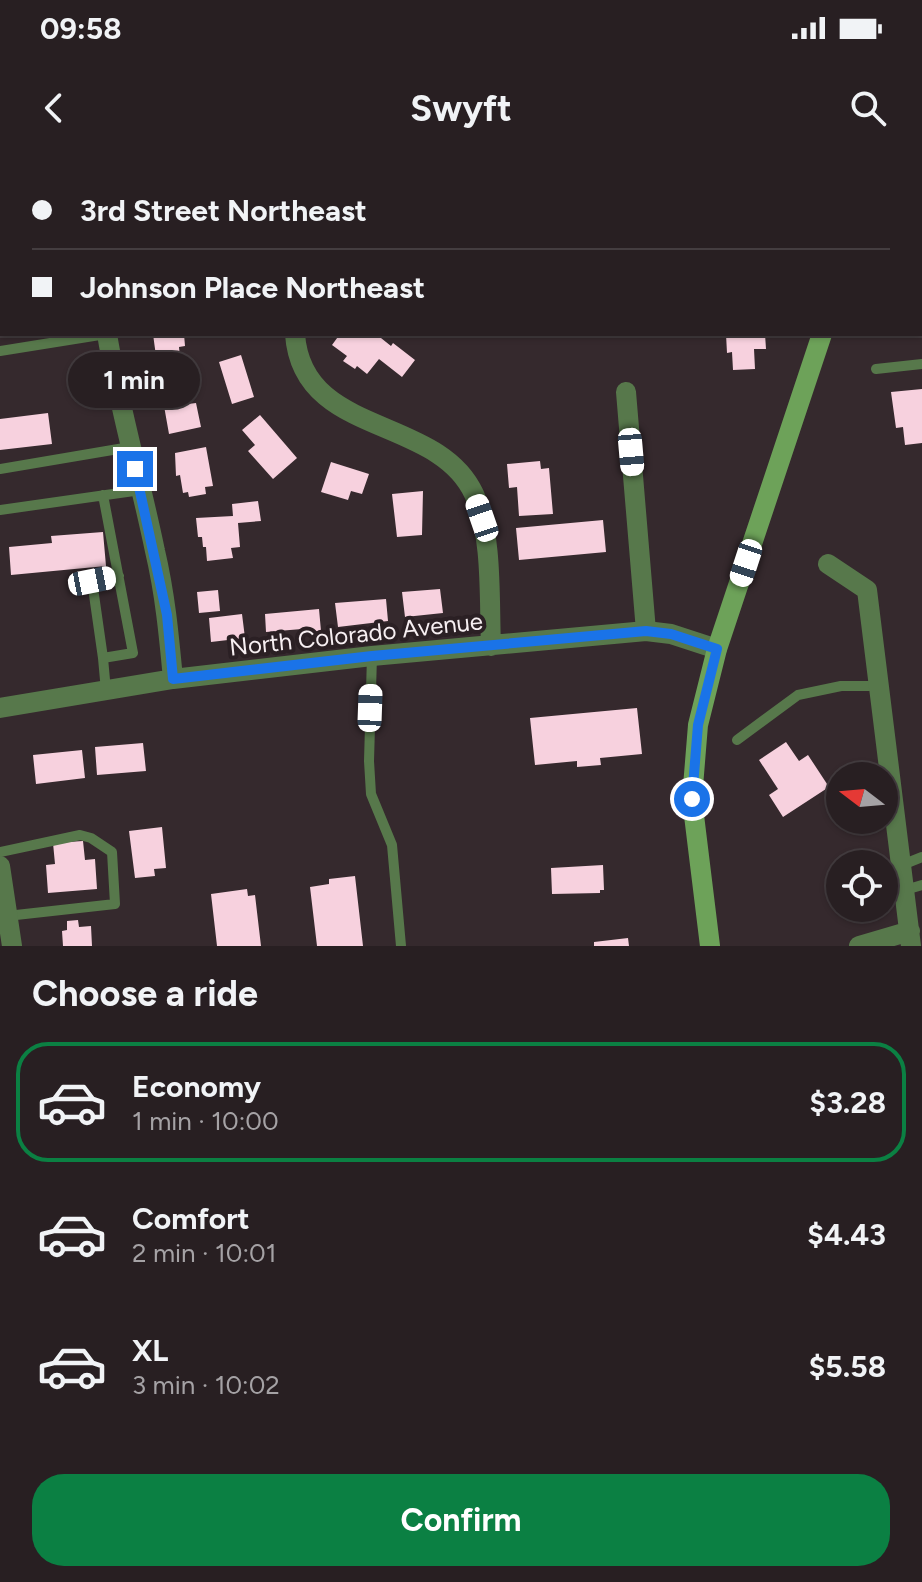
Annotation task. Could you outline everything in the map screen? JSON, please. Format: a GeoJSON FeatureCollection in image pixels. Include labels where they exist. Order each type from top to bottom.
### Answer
{"type":"FeatureCollection","features":[{"type":"Feature","properties":{"kind":"main road"},"geometry":{"type":"LineString","coordinates":[[710,946],[692,799],[698,725],[717,649],[821,336]]}},
{"type":"Feature","properties":{"kind":"street"},"geometry":{"type":"LineString","coordinates":[[106,336],[167,615],[173,679]]}},
{"type":"Feature","properties":{"kind":"street"},"geometry":{"type":"LineString","coordinates":[[295,336],[301,367],[311,384],[347,410],[433,451],[465,479],[474,493],[482,518],[491,646]]}},
{"type":"Feature","properties":{"kind":"street"},"geometry":{"type":"LineString","coordinates":[[626,392],[646,631]]}},
{"type":"Feature","properties":{"kind":"street"},"geometry":{"type":"LineString","coordinates":[[828,564],[867,590],[902,865],[913,888],[914,936],[859,946]]}},
{"type":"Feature","properties":{"kind":"street","name":"North Colorado Avenue"},"geometry":{"type":"LineString","coordinates":[[0,708],[173,679],[372,656],[646,631],[671,634],[717,649]]}},
{"type":"Feature","properties":{"kind":"street"},"geometry":{"type":"LineString","coordinates":[[0,866],[12,946]]}},
{"type":"Feature","properties":{"kind":"lane"},"geometry":{"type":"LineString","coordinates":[[0,351],[94,336]]}},
{"type":"Feature","properties":{"kind":"lane"},"geometry":{"type":"LineString","coordinates":[[876,369],[922,364]]}},
{"type":"Feature","properties":{"kind":"lane"},"geometry":{"type":"LineString","coordinates":[[0,469],[130,447]]}},
{"type":"Feature","properties":{"kind":"lane"},"geometry":{"type":"LineString","coordinates":[[0,510],[141,490]]}},
{"type":"Feature","properties":{"kind":"lane"},"geometry":{"type":"LineString","coordinates":[[103,495],[133,653],[103,658]]}},
{"type":"Feature","properties":{"kind":"lane"},"geometry":{"type":"LineString","coordinates":[[106,691],[92,581],[119,576]]}},
{"type":"Feature","properties":{"kind":"lane"},"geometry":{"type":"LineString","coordinates":[[372,656],[371,794],[392,845],[401,946]]}},
{"type":"Feature","properties":{"kind":"lane"},"geometry":{"type":"LineString","coordinates":[[737,740],[798,695],[841,686],[879,686]]}},
{"type":"Feature","properties":{"kind":"lane"},"geometry":{"type":"LineString","coordinates":[[0,852],[80,835],[91,838],[112,852],[115,904],[7,916]]}},
{"type":"Feature","properties":{"kind":"lane"},"geometry":{"type":"LineString","coordinates":[[902,865],[922,857]]}},
{"type":"Feature","properties":{"kind":"building"},"geometry":{"type":"Polygon","coordinates":[[[153,336],[184,336],[185,346],[179,347],[181,369],[158,371],[153,336]]]}},
{"type":"Feature","properties":{"kind":"building"},"geometry":{"type":"Polygon","coordinates":[[[339,336],[378,336],[415,360],[402,377],[379,359],[367,374],[343,361],[347,356],[332,345],[339,336]]]}},
{"type":"Feature","properties":{"kind":"building"},"geometry":{"type":"Polygon","coordinates":[[[726,336],[765,336],[766,349],[754,349],[755,369],[733,370],[732,352],[727,353],[726,336]]]}},
{"type":"Feature","properties":{"kind":"building"},"geometry":{"type":"Polygon","coordinates":[[[241,355],[254,397],[232,404],[219,362],[241,355]]]}},
{"type":"Feature","properties":{"kind":"building"},"geometry":{"type":"Polygon","coordinates":[[[184,384],[188,404],[196,403],[201,427],[169,434],[161,389],[184,384]]]}},
{"type":"Feature","properties":{"kind":"building"},"geometry":{"type":"Polygon","coordinates":[[[922,389],[922,443],[905,445],[903,427],[896,428],[891,392],[922,389]]]}},
{"type":"Feature","properties":{"kind":"building"},"geometry":{"type":"Polygon","coordinates":[[[48,413],[52,444],[0,450],[0,419],[48,413]]]}},
{"type":"Feature","properties":{"kind":"building"},"geometry":{"type":"Polygon","coordinates":[[[260,415],[297,458],[273,479],[248,451],[255,445],[242,430],[260,415]]]}},
{"type":"Feature","properties":{"kind":"building"},"geometry":{"type":"Polygon","coordinates":[[[206,447],[213,486],[205,487],[206,494],[189,497],[188,492],[183,493],[180,475],[176,476],[175,453],[206,447]]]}},
{"type":"Feature","properties":{"kind":"building"},"geometry":{"type":"Polygon","coordinates":[[[540,461],[541,469],[549,468],[553,514],[519,516],[517,487],[509,488],[507,464],[540,461]]]}},
{"type":"Feature","properties":{"kind":"building"},"geometry":{"type":"Polygon","coordinates":[[[331,462],[369,474],[362,494],[351,491],[348,500],[321,492],[331,462]]]}},
{"type":"Feature","properties":{"kind":"building"},"geometry":{"type":"Polygon","coordinates":[[[423,491],[422,535],[397,537],[392,494],[423,491]]]}},
{"type":"Feature","properties":{"kind":"building"},"geometry":{"type":"Polygon","coordinates":[[[258,501],[261,521],[238,523],[240,547],[231,548],[233,558],[207,561],[206,547],[203,547],[202,537],[198,537],[196,518],[233,516],[232,504],[258,501]]]}},
{"type":"Feature","properties":{"kind":"building"},"geometry":{"type":"Polygon","coordinates":[[[603,520],[606,552],[519,560],[516,528],[603,520]]]}},
{"type":"Feature","properties":{"kind":"building"},"geometry":{"type":"Polygon","coordinates":[[[103,532],[106,566],[11,575],[9,547],[52,543],[51,536],[103,532]]]}},
{"type":"Feature","properties":{"kind":"building"},"geometry":{"type":"Polygon","coordinates":[[[440,589],[443,613],[405,617],[402,592],[440,589]]]}},
{"type":"Feature","properties":{"kind":"building"},"geometry":{"type":"Polygon","coordinates":[[[218,590],[220,611],[199,613],[197,592],[218,590]]]}},
{"type":"Feature","properties":{"kind":"building"},"geometry":{"type":"Polygon","coordinates":[[[386,599],[388,621],[338,627],[335,603],[386,599]]]}},
{"type":"Feature","properties":{"kind":"building"},"geometry":{"type":"Polygon","coordinates":[[[319,609],[321,631],[266,632],[265,614],[319,609]]]}},
{"type":"Feature","properties":{"kind":"building"},"geometry":{"type":"Polygon","coordinates":[[[242,614],[245,638],[211,642],[209,618],[242,614]]]}},
{"type":"Feature","properties":{"kind":"building"},"geometry":{"type":"Polygon","coordinates":[[[637,708],[642,754],[600,758],[601,765],[577,767],[577,761],[535,765],[530,718],[637,708]]]}},
{"type":"Feature","properties":{"kind":"building"},"geometry":{"type":"Polygon","coordinates":[[[786,742],[799,761],[808,755],[826,782],[826,789],[783,817],[769,795],[778,789],[759,760],[786,742]]]}},
{"type":"Feature","properties":{"kind":"building"},"geometry":{"type":"Polygon","coordinates":[[[143,743],[146,771],[97,775],[95,747],[143,743]]]}},
{"type":"Feature","properties":{"kind":"building"},"geometry":{"type":"Polygon","coordinates":[[[82,750],[85,778],[36,784],[33,755],[82,750]]]}},
{"type":"Feature","properties":{"kind":"building"},"geometry":{"type":"Polygon","coordinates":[[[162,827],[166,868],[154,869],[155,876],[135,878],[129,831],[162,827]]]}},
{"type":"Feature","properties":{"kind":"building"},"geometry":{"type":"Polygon","coordinates":[[[83,841],[85,860],[95,859],[97,889],[48,893],[46,865],[55,864],[53,843],[83,841]]]}},
{"type":"Feature","properties":{"kind":"building"},"geometry":{"type":"Polygon","coordinates":[[[603,865],[604,890],[600,893],[552,894],[551,868],[603,865]]]}},
{"type":"Feature","properties":{"kind":"building"},"geometry":{"type":"Polygon","coordinates":[[[355,876],[363,946],[317,946],[310,887],[329,884],[329,879],[355,876]]]}},
{"type":"Feature","properties":{"kind":"building"},"geometry":{"type":"Polygon","coordinates":[[[247,889],[248,896],[255,895],[261,946],[217,946],[211,894],[247,889]]]}},
{"type":"Feature","properties":{"kind":"building"},"geometry":{"type":"Polygon","coordinates":[[[78,920],[79,927],[91,926],[92,946],[63,946],[62,931],[67,930],[67,921],[78,920]]]}},
{"type":"Feature","properties":{"kind":"building"},"geometry":{"type":"Polygon","coordinates":[[[628,938],[629,946],[594,946],[594,942],[628,938]]]}},
{"type":"Feature","properties":{"kind":"route"},"geometry":{"type":"LineString","coordinates":[[135,469],[156,552],[167,615],[173,679],[372,656],[646,631],[671,634],[717,649],[698,725],[692,799]]}}]}
